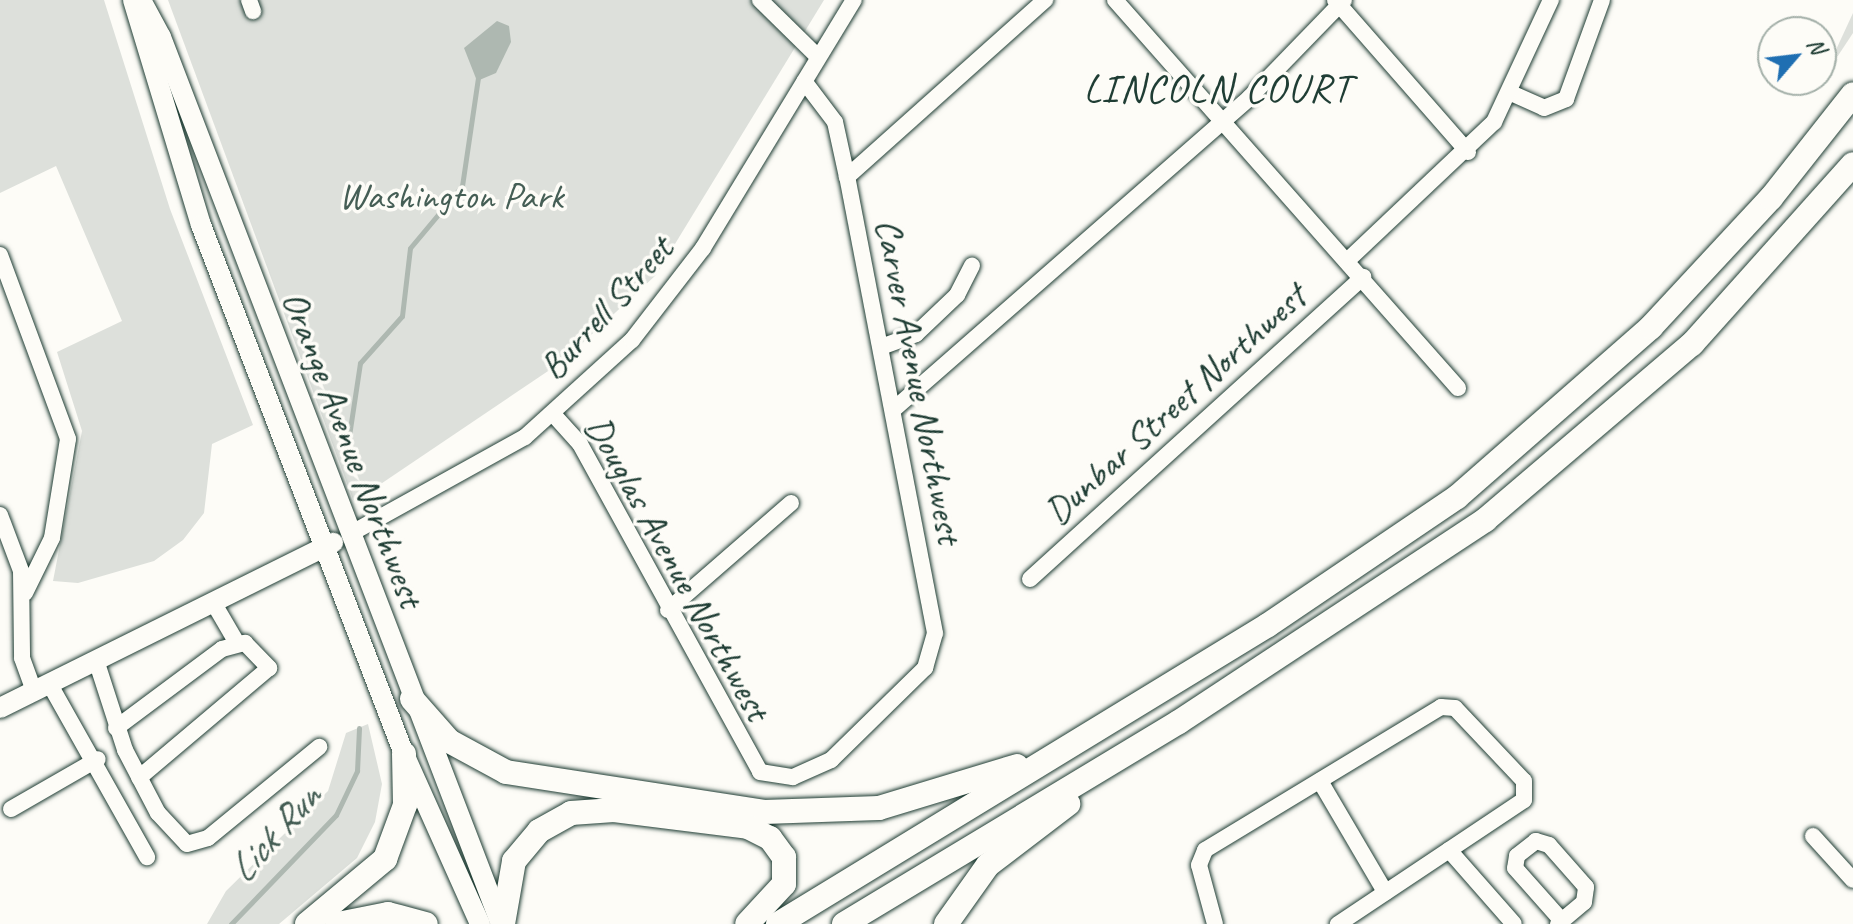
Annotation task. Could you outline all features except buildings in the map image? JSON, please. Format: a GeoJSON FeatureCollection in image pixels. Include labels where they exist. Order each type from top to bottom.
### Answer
{"type":"FeatureCollection","features":[{"type":"Feature","properties":{"kind":"highway"},"geometry":{"type":"LineString","coordinates":[[778,924],[1338,580],[1502,461],[1651,327],[1771,198],[1853,94]]}},
{"type":"Feature","properties":{"kind":"highway"},"geometry":{"type":"LineString","coordinates":[[844,924],[1146,743],[1443,552],[1569,455],[1692,344],[1853,164]]}},
{"type":"Feature","properties":{"kind":"highway"},"geometry":{"type":"LineString","coordinates":[[412,699],[449,741],[506,772],[764,812],[879,808],[1057,753]]}},
{"type":"Feature","properties":{"kind":"highway"},"geometry":{"type":"LineString","coordinates":[[946,924],[988,865],[1146,743]]}},
{"type":"Feature","properties":{"kind":"highway"},"geometry":{"type":"LineString","coordinates":[[307,924],[385,859],[405,805],[404,754]]}},
{"type":"Feature","properties":{"kind":"highway"},"geometry":{"type":"LineString","coordinates":[[502,924],[514,861],[539,831],[571,813],[614,810],[748,827],[770,838],[784,857],[784,884],[747,924]]}},
{"type":"Feature","properties":{"kind":"highway"},"geometry":{"type":"LineString","coordinates":[[338,924],[388,914],[426,924]]}},
{"type":"Feature","properties":{"kind":"main road","name":"Orange Avenue Northwest"},"geometry":{"type":"LineString","coordinates":[[133,0],[181,169],[404,754],[480,924]]}},
{"type":"Feature","properties":{"kind":"main road","name":"Orange Avenue Northwest"},"geometry":{"type":"LineString","coordinates":[[141,0],[161,37],[412,699],[502,924]]}},
{"type":"Feature","properties":{"kind":"main road"},"geometry":{"type":"LineString","coordinates":[[0,708],[350,534]]}},
{"type":"Feature","properties":{"kind":"street","name":"Burrell Street"},"geometry":{"type":"LineString","coordinates":[[350,534],[553,414],[669,298],[854,0]]}},
{"type":"Feature","properties":{"kind":"street"},"geometry":{"type":"LineString","coordinates":[[847,177],[1045,0]]}},
{"type":"Feature","properties":{"kind":"street"},"geometry":{"type":"LineString","coordinates":[[1115,0],[1458,388]]}},
{"type":"Feature","properties":{"kind":"street","name":"Dunbar Street Northwest"},"geometry":{"type":"LineString","coordinates":[[1348,260],[1468,152],[1511,93],[1551,0]]}},
{"type":"Feature","properties":{"kind":"street"},"geometry":{"type":"LineString","coordinates":[[1511,93],[1544,108],[1566,99],[1602,0]]}},
{"type":"Feature","properties":{"kind":"street"},"geometry":{"type":"LineString","coordinates":[[893,410],[1222,120],[1340,2],[1468,152]]}},
{"type":"Feature","properties":{"kind":"street"},"geometry":{"type":"LineString","coordinates":[[751,18],[764,4],[818,57]]}},
{"type":"Feature","properties":{"kind":"street","name":"Carver Avenue Northwest"},"geometry":{"type":"LineString","coordinates":[[746,754],[760,772],[778,776],[815,770],[925,668],[935,633],[835,122],[804,81]]}},
{"type":"Feature","properties":{"kind":"street"},"geometry":{"type":"LineString","coordinates":[[0,255],[68,439],[52,538],[25,593]]}},
{"type":"Feature","properties":{"kind":"street"},"geometry":{"type":"LineString","coordinates":[[881,347],[916,334],[957,295],[972,266]]}},
{"type":"Feature","properties":{"kind":"street","name":"Dunbar Street Northwest"},"geometry":{"type":"LineString","coordinates":[[1030,579],[1363,277]]}},
{"type":"Feature","properties":{"kind":"street","name":"Douglas Avenue Northwest"},"geometry":{"type":"LineString","coordinates":[[553,414],[580,444],[746,754]]}},
{"type":"Feature","properties":{"kind":"street"},"geometry":{"type":"LineString","coordinates":[[668,610],[791,503]]}},
{"type":"Feature","properties":{"kind":"street"},"geometry":{"type":"LineString","coordinates":[[0,515],[25,593],[22,658],[98,759],[147,857]]}},
{"type":"Feature","properties":{"kind":"street"},"geometry":{"type":"LineString","coordinates":[[139,778],[269,668],[250,646],[237,643],[213,602]]}},
{"type":"Feature","properties":{"kind":"street"},"geometry":{"type":"LineString","coordinates":[[116,728],[237,643]]}},
{"type":"Feature","properties":{"kind":"street"},"geometry":{"type":"LineString","coordinates":[[96,660],[116,728],[139,778],[179,839],[196,843],[319,747]]}},
{"type":"Feature","properties":{"kind":"street"},"geometry":{"type":"LineString","coordinates":[[1215,924],[1200,857],[1441,707],[1455,708],[1528,791],[1449,850],[1338,924]]}},
{"type":"Feature","properties":{"kind":"street"},"geometry":{"type":"LineString","coordinates":[[11,809],[98,759]]}},
{"type":"Feature","properties":{"kind":"street"},"geometry":{"type":"LineString","coordinates":[[1320,781],[1385,892]]}},
{"type":"Feature","properties":{"kind":"street"},"geometry":{"type":"LineString","coordinates":[[1813,836],[1853,880]]}},
{"type":"Feature","properties":{"kind":"street"},"geometry":{"type":"LineString","coordinates":[[1536,841],[1549,845],[1586,887],[1584,902],[1560,922],[1515,868],[1517,856],[1536,841]]}},
{"type":"Feature","properties":{"kind":"street"},"geometry":{"type":"LineString","coordinates":[[1449,850],[1514,924]]}},
{"type":"Feature","properties":{"kind":"green space"},"geometry":{"type":"Polygon","coordinates":[[[0,0],[104,0],[170,209],[253,425],[212,444],[204,513],[183,540],[154,561],[78,583],[53,581],[82,431],[57,352],[122,321],[56,166],[0,193],[0,0]]]}},
{"type":"Feature","properties":{"kind":"green space","name":"Washington Park"},"geometry":{"type":"Polygon","coordinates":[[[168,0],[824,0],[656,275],[563,361],[354,502],[168,0]]]}},
{"type":"Feature","properties":{"kind":"green space"},"geometry":{"type":"Polygon","coordinates":[[[1853,13],[1853,33],[1837,57],[1837,48],[1853,13]]]}},
{"type":"Feature","properties":{"kind":"green space"},"geometry":{"type":"Polygon","coordinates":[[[368,724],[382,784],[375,822],[357,858],[279,924],[207,924],[226,891],[328,791],[346,733],[368,724]]]}},
{"type":"Feature","properties":{"kind":"shaded area"},"geometry":{"type":"Polygon","coordinates":[[[497,21],[509,26],[511,42],[496,73],[477,81],[464,48],[497,21]]]}},
{"type":"Feature","properties":{"kind":"waterway","name":"Lick Run"},"geometry":{"type":"LineString","coordinates":[[347,449],[360,363],[402,316],[410,248],[462,186],[478,78]]}},
{"type":"Feature","properties":{"kind":"waterway","name":"Lick Run"},"geometry":{"type":"LineString","coordinates":[[231,924],[336,815],[357,771],[359,728]]}},
{"type":"Feature","properties":{"kind":"district","name":"LINCOLN COURT"},"geometry":{"type":"Point","coordinates":[1218,88]}}]}
